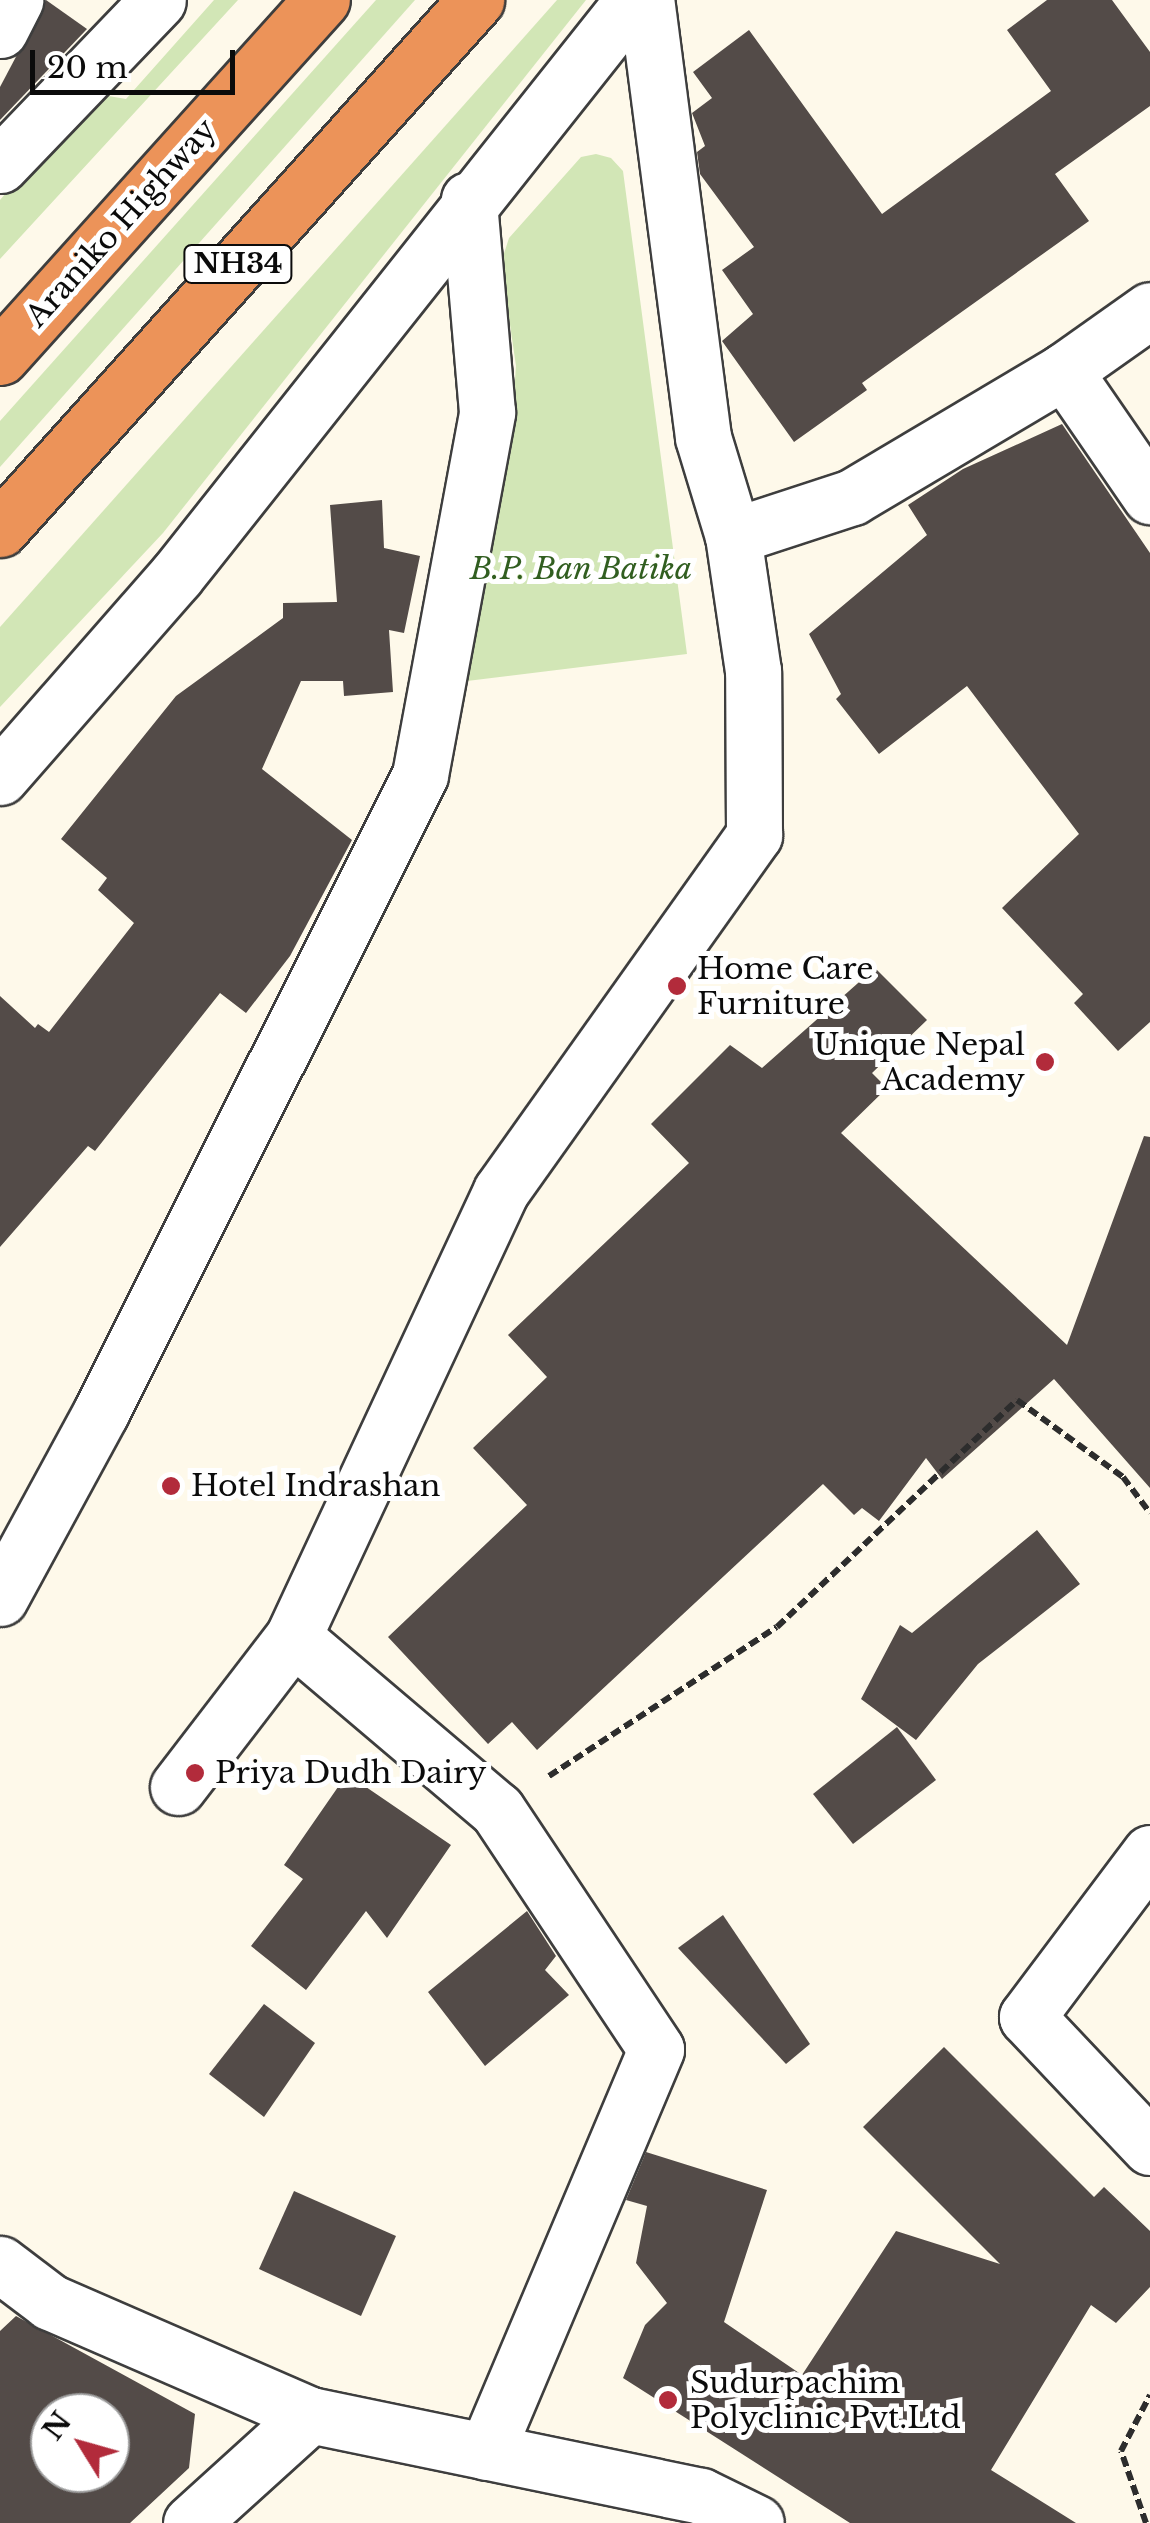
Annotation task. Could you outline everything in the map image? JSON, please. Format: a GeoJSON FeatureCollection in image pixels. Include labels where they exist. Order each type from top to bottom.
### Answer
{"type":"FeatureCollection","features":[{"type":"Feature","properties":{"kind":"highway","name":"Araniko Highway"},"geometry":{"type":"LineString","coordinates":[[0,357],[322,0]]}},
{"type":"Feature","properties":{"kind":"highway","name":"NH34"},"geometry":{"type":"LineString","coordinates":[[0,529],[476,0]]}},
{"type":"Feature","properties":{"kind":"street"},"geometry":{"type":"LineString","coordinates":[[0,30],[15,0]]}},
{"type":"Feature","properties":{"kind":"street"},"geometry":{"type":"LineString","coordinates":[[0,165],[158,0]]}},
{"type":"Feature","properties":{"kind":"street"},"geometry":{"type":"LineString","coordinates":[[0,777],[188,562],[470,200],[633,0]]}},
{"type":"Feature","properties":{"kind":"street"},"geometry":{"type":"LineString","coordinates":[[178,1787],[293,1637],[502,1191],[754,835],[753,671],[733,536],[702,437],[646,0]]}},
{"type":"Feature","properties":{"kind":"street"},"geometry":{"type":"LineString","coordinates":[[0,1598],[102,1412],[420,775],[488,412],[470,200]]}},
{"type":"Feature","properties":{"kind":"street"},"geometry":{"type":"LineString","coordinates":[[733,536],[852,497],[1064,371],[1150,310]]}},
{"type":"Feature","properties":{"kind":"street"},"geometry":{"type":"LineString","coordinates":[[1064,371],[1150,496]]}},
{"type":"Feature","properties":{"kind":"street"},"geometry":{"type":"LineString","coordinates":[[293,1637],[496,1810],[656,2049],[486,2452]]}},
{"type":"Feature","properties":{"kind":"street"},"geometry":{"type":"LineString","coordinates":[[1150,1853],[1026,2016],[1150,2148]]}},
{"type":"Feature","properties":{"kind":"street"},"geometry":{"type":"LineString","coordinates":[[0,2264],[50,2302],[310,2415],[700,2496],[756,2523]]}},
{"type":"Feature","properties":{"kind":"street"},"geometry":{"type":"LineString","coordinates":[[193,2522],[310,2415]]}},
{"type":"Feature","properties":{"kind":"path"},"geometry":{"type":"LineString","coordinates":[[496,1810],[778,1627],[1016,1400],[1123,1477],[1150,1513]]}},
{"type":"Feature","properties":{"kind":"path"},"geometry":{"type":"LineString","coordinates":[[1146,2523],[1121,2451],[1150,2396]]}},
{"type":"Feature","properties":{"kind":"green space"},"geometry":{"type":"Polygon","coordinates":[[[214,0],[238,0],[0,259],[0,200],[91,93],[126,99],[214,0]]]}},
{"type":"Feature","properties":{"kind":"green space"},"geometry":{"type":"Polygon","coordinates":[[[376,0],[415,0],[0,467],[0,421],[376,0]]]}},
{"type":"Feature","properties":{"kind":"green space"},"geometry":{"type":"Polygon","coordinates":[[[557,0],[586,0],[163,533],[0,707],[0,627],[557,0]]]}},
{"type":"Feature","properties":{"kind":"green space","name":"B.P. Ban Batika"},"geometry":{"type":"Polygon","coordinates":[[[596,154],[611,158],[623,171],[687,654],[467,681],[512,420],[516,366],[501,263],[509,238],[581,157],[596,154]]]}},
{"type":"Feature","properties":{"kind":"building"},"geometry":{"type":"Polygon","coordinates":[[[46,0],[87,29],[0,120],[0,87],[46,0]]]}},
{"type":"Feature","properties":{"kind":"building"},"geometry":{"type":"Polygon","coordinates":[[[1047,0],[1112,0],[1150,52],[1150,106],[1055,174],[1089,221],[862,383],[867,390],[794,442],[722,341],[753,314],[722,270],[754,247],[700,174],[697,152],[705,146],[692,113],[712,98],[693,72],[749,30],[882,214],[1051,91],[1007,30],[1047,0]]]}},
{"type":"Feature","properties":{"kind":"building"},"geometry":{"type":"Polygon","coordinates":[[[1062,424],[1150,553],[1150,1022],[1118,1051],[1074,1003],[1083,994],[1002,908],[1079,834],[967,686],[879,754],[836,699],[841,694],[809,634],[927,535],[908,505],[963,469],[1062,424]]]}},
{"type":"Feature","properties":{"kind":"building"},"geometry":{"type":"Polygon","coordinates":[[[382,500],[384,548],[420,556],[404,633],[389,630],[393,692],[344,696],[343,681],[301,681],[262,769],[352,840],[290,956],[246,1013],[220,993],[95,1151],[88,1146],[0,1247],[0,996],[35,1028],[38,1024],[49,1032],[134,923],[98,890],[107,878],[61,839],[176,696],[283,618],[283,603],[337,602],[330,505],[382,500]]]}},
{"type":"Feature","properties":{"kind":"building"},"geometry":{"type":"Polygon","coordinates":[[[875,968],[927,1020],[872,1073],[887,1088],[841,1133],[1067,1345],[1144,1136],[1150,1137],[1150,1488],[1054,1379],[942,1479],[926,1458],[879,1521],[862,1508],[854,1515],[823,1484],[537,1750],[512,1722],[488,1744],[388,1637],[527,1505],[473,1448],[547,1377],[508,1335],[689,1163],[651,1124],[730,1045],[762,1068],[875,968]]]}},
{"type":"Feature","properties":{"kind":"building"},"geometry":{"type":"Polygon","coordinates":[[[1037,1530],[1080,1584],[978,1664],[916,1740],[861,1699],[900,1625],[912,1633],[1037,1530]]]}},
{"type":"Feature","properties":{"kind":"building"},"geometry":{"type":"Polygon","coordinates":[[[897,1727],[936,1780],[853,1844],[813,1794],[897,1727]]]}},
{"type":"Feature","properties":{"kind":"building"},"geometry":{"type":"Polygon","coordinates":[[[347,1774],[451,1845],[387,1938],[366,1911],[306,1990],[251,1946],[303,1879],[284,1865],[347,1774]]]}},
{"type":"Feature","properties":{"kind":"building"},"geometry":{"type":"Polygon","coordinates":[[[527,1911],[556,1956],[545,1970],[569,1995],[485,2066],[428,1992],[527,1911]]]}},
{"type":"Feature","properties":{"kind":"building"},"geometry":{"type":"Polygon","coordinates":[[[723,1915],[810,2044],[786,2064],[678,1948],[723,1915]]]}},
{"type":"Feature","properties":{"kind":"building"},"geometry":{"type":"Polygon","coordinates":[[[264,2004],[315,2043],[264,2117],[209,2074],[264,2004]]]}},
{"type":"Feature","properties":{"kind":"building"},"geometry":{"type":"Polygon","coordinates":[[[944,2047],[1094,2197],[1104,2187],[1150,2231],[1150,2287],[1116,2323],[1091,2305],[991,2470],[1076,2523],[850,2523],[623,2378],[645,2325],[667,2303],[636,2263],[647,2206],[626,2200],[646,2152],[767,2190],[724,2322],[802,2375],[896,2231],[1000,2264],[863,2127],[944,2047]]]}},
{"type":"Feature","properties":{"kind":"building"},"geometry":{"type":"Polygon","coordinates":[[[294,2191],[396,2236],[361,2316],[259,2269],[294,2191]]]}},
{"type":"Feature","properties":{"kind":"building"},"geometry":{"type":"Polygon","coordinates":[[[16,2316],[195,2414],[189,2468],[130,2523],[0,2523],[0,2331],[16,2316]]]}},
{"type":"Feature","properties":{"kind":"place","name":"Home Care Furniture"},"geometry":{"type":"Point","coordinates":[677,986]}},
{"type":"Feature","properties":{"kind":"place","name":"Unique Nepal Academy"},"geometry":{"type":"Point","coordinates":[1045,1062]}},
{"type":"Feature","properties":{"kind":"place","name":"Hotel Indrashan"},"geometry":{"type":"Point","coordinates":[171,1486]}},
{"type":"Feature","properties":{"kind":"place","name":"Priya Dudh Dairy"},"geometry":{"type":"Point","coordinates":[195,1773]}},
{"type":"Feature","properties":{"kind":"place","name":"Sudurpachim Polyclinic Pvt.Ltd"},"geometry":{"type":"Point","coordinates":[668,2400]}}]}
